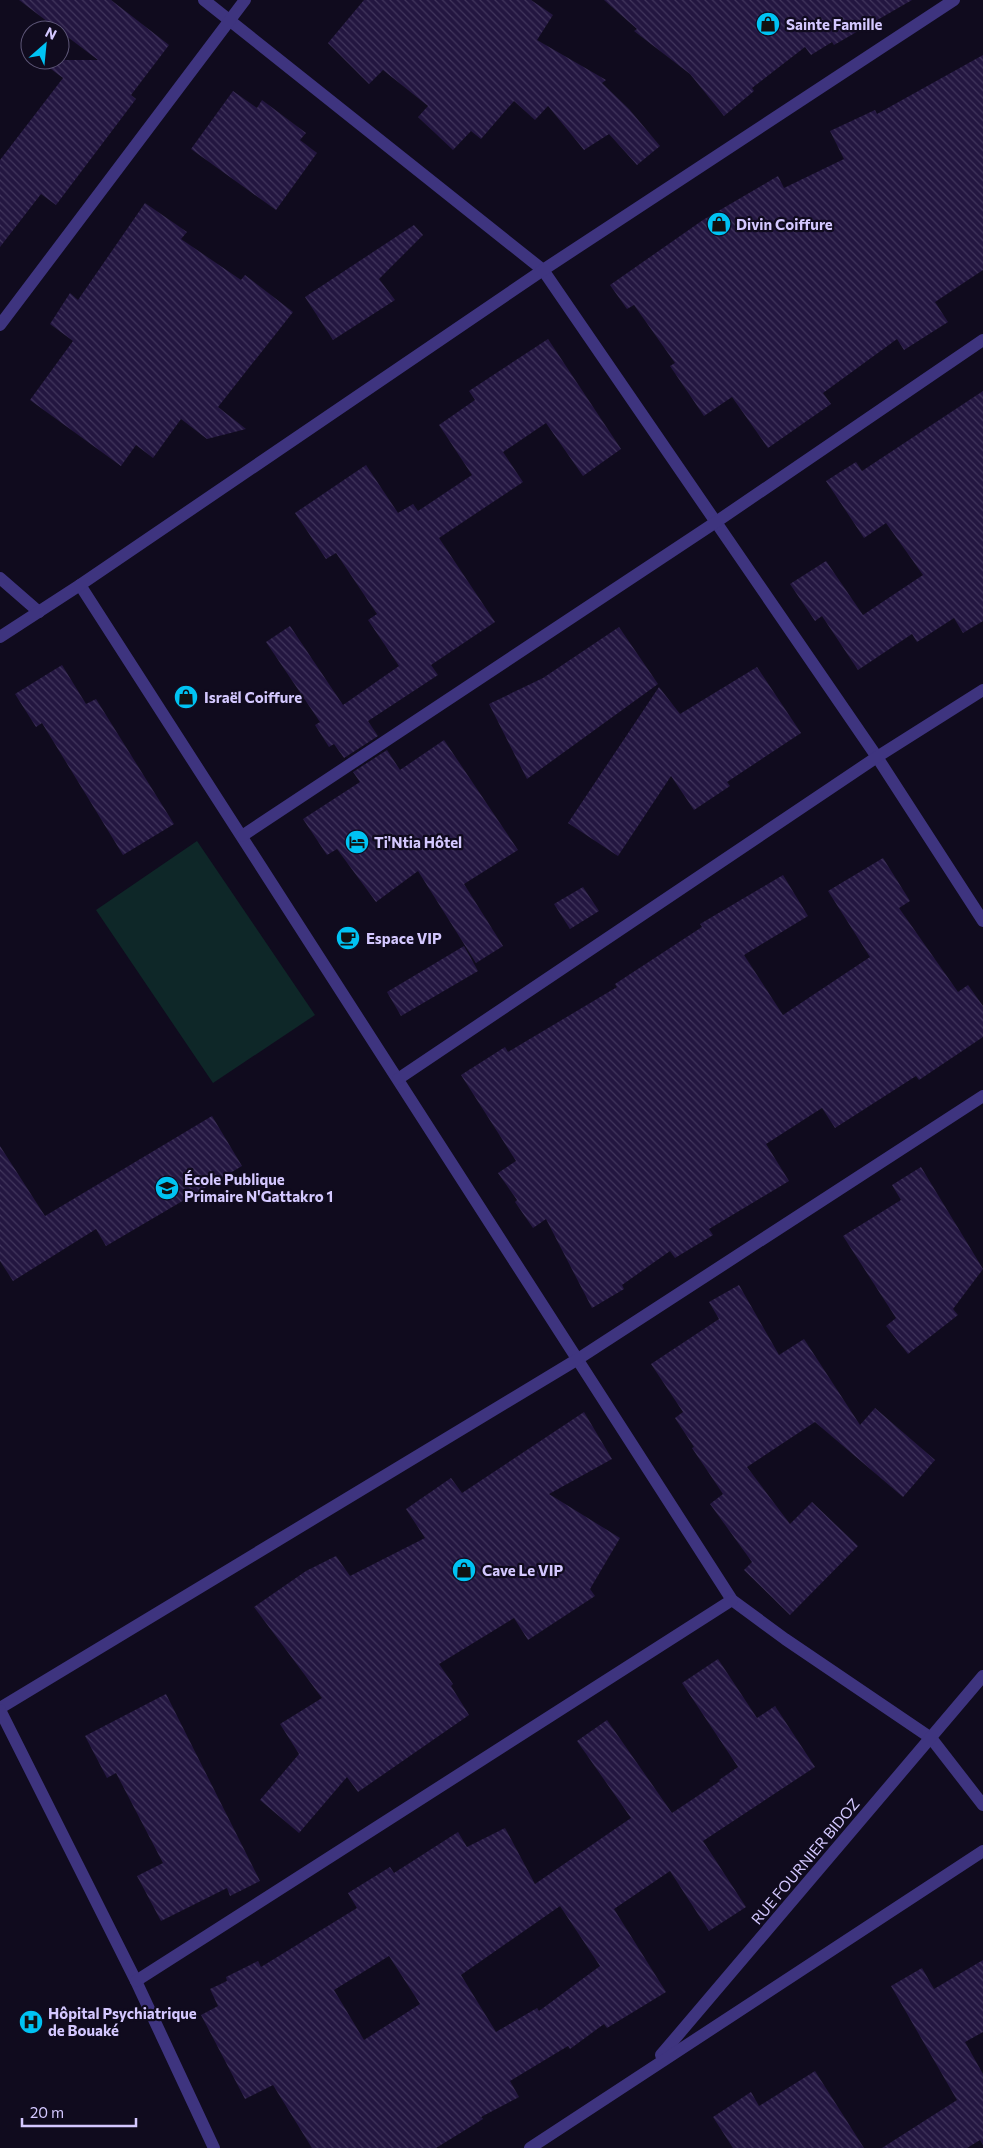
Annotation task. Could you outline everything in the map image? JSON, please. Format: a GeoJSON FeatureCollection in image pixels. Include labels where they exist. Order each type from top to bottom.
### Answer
{"type":"FeatureCollection","features":[{"type":"Feature","properties":{"kind":"street"},"geometry":{"type":"LineString","coordinates":[[204,0],[543,270],[877,757],[983,921]]}},
{"type":"Feature","properties":{"kind":"street"},"geometry":{"type":"LineString","coordinates":[[0,326],[245,0]]}},
{"type":"Feature","properties":{"kind":"street"},"geometry":{"type":"LineString","coordinates":[[0,637],[80,585],[543,270],[954,0]]}},
{"type":"Feature","properties":{"kind":"street"},"geometry":{"type":"LineString","coordinates":[[242,836],[716,522],[983,340]]}},
{"type":"Feature","properties":{"kind":"street"},"geometry":{"type":"LineString","coordinates":[[0,578],[39,612]]}},
{"type":"Feature","properties":{"kind":"street"},"geometry":{"type":"LineString","coordinates":[[80,585],[732,1600],[785,1639],[931,1738],[983,1804]]}},
{"type":"Feature","properties":{"kind":"street"},"geometry":{"type":"LineString","coordinates":[[398,1079],[877,757],[983,690]]}},
{"type":"Feature","properties":{"kind":"street"},"geometry":{"type":"LineString","coordinates":[[214,2148],[136,1981],[0,1709],[578,1359],[983,1096]]}},
{"type":"Feature","properties":{"kind":"street"},"geometry":{"type":"LineString","coordinates":[[136,1981],[732,1600]]}},
{"type":"Feature","properties":{"kind":"street","name":"RUE FOURNIER BIDOZ"},"geometry":{"type":"LineString","coordinates":[[652,2067],[983,1676]]}},
{"type":"Feature","properties":{"kind":"street"},"geometry":{"type":"LineString","coordinates":[[530,2148],[983,1851]]}},
{"type":"Feature","properties":{"kind":"green space"},"geometry":{"type":"Polygon","coordinates":[[[197,841],[315,1015],[213,1083],[96,910],[197,841]]]}},
{"type":"Feature","properties":{"kind":"building"},"geometry":{"type":"Polygon","coordinates":[[[19,0],[111,0],[169,45],[131,95],[136,99],[56,205],[41,194],[0,247],[0,160],[63,78],[52,70],[70,70],[70,60],[98,60],[70,39],[70,20],[45,20],[19,0]]]}},
{"type":"Feature","properties":{"kind":"building"},"geometry":{"type":"Polygon","coordinates":[[[364,0],[531,0],[553,15],[537,40],[606,80],[602,83],[629,109],[660,146],[637,165],[609,134],[584,150],[548,106],[535,120],[514,101],[481,139],[471,131],[453,150],[418,117],[428,106],[383,70],[369,84],[328,43],[364,0]]]}},
{"type":"Feature","properties":{"kind":"building"},"geometry":{"type":"Polygon","coordinates":[[[604,0],[912,0],[834,45],[832,42],[811,55],[805,47],[752,88],[754,91],[724,116],[690,74],[634,31],[637,29],[604,0]]]}},
{"type":"Feature","properties":{"kind":"building"},"geometry":{"type":"Polygon","coordinates":[[[983,55],[983,270],[935,302],[948,322],[904,350],[897,339],[823,393],[831,404],[768,448],[732,397],[704,416],[670,366],[675,363],[634,305],[627,309],[610,285],[703,220],[778,176],[784,188],[844,159],[830,131],[875,110],[877,114],[983,55]]]}},
{"type":"Feature","properties":{"kind":"building"},"geometry":{"type":"Polygon","coordinates":[[[233,91],[257,108],[262,100],[306,133],[300,140],[317,153],[276,210],[191,149],[233,91]]]}},
{"type":"Feature","properties":{"kind":"building"},"geometry":{"type":"Polygon","coordinates":[[[145,203],[187,232],[181,239],[241,280],[245,275],[293,312],[218,407],[246,429],[207,439],[181,419],[153,458],[136,445],[121,466],[30,400],[73,341],[50,324],[70,293],[78,300],[145,203]]]}},
{"type":"Feature","properties":{"kind":"building"},"geometry":{"type":"Polygon","coordinates":[[[414,225],[423,235],[379,279],[395,300],[333,340],[305,297],[414,225]]]}},
{"type":"Feature","properties":{"kind":"building"},"geometry":{"type":"Polygon","coordinates":[[[548,339],[621,449],[583,476],[546,423],[503,452],[523,482],[439,538],[495,622],[431,665],[438,675],[368,721],[378,736],[344,758],[334,744],[329,747],[315,725],[320,722],[266,642],[290,626],[343,705],[399,666],[368,620],[377,614],[336,553],[326,559],[295,513],[366,465],[398,513],[413,504],[418,511],[472,475],[439,425],[475,400],[469,391],[548,339]]]}},
{"type":"Feature","properties":{"kind":"building"},"geometry":{"type":"Polygon","coordinates":[[[983,391],[983,621],[963,633],[954,618],[917,642],[912,634],[858,670],[822,616],[815,621],[790,584],[826,561],[863,615],[923,575],[886,523],[864,538],[826,481],[856,462],[862,471],[983,391]]]}},
{"type":"Feature","properties":{"kind":"building"},"geometry":{"type":"Polygon","coordinates":[[[619,627],[658,684],[527,779],[489,704],[543,678],[619,627]]]}},
{"type":"Feature","properties":{"kind":"building"},"geometry":{"type":"Polygon","coordinates":[[[62,665],[86,704],[96,699],[174,824],[123,855],[42,723],[36,727],[15,694],[62,665]]]}},
{"type":"Feature","properties":{"kind":"building"},"geometry":{"type":"Polygon","coordinates":[[[757,667],[801,733],[727,782],[730,786],[694,810],[671,776],[618,856],[568,823],[659,687],[680,714],[757,667]]]}},
{"type":"Feature","properties":{"kind":"building"},"geometry":{"type":"Polygon","coordinates":[[[444,740],[518,850],[464,884],[503,946],[476,963],[418,871],[376,902],[337,849],[327,855],[303,819],[360,782],[353,772],[387,750],[400,770],[444,740]]]}},
{"type":"Feature","properties":{"kind":"building"},"geometry":{"type":"Polygon","coordinates":[[[883,858],[910,901],[899,908],[958,992],[968,985],[983,1006],[983,1037],[919,1080],[916,1076],[835,1128],[822,1108],[766,1144],[789,1181],[709,1229],[713,1235],[675,1258],[670,1251],[622,1285],[624,1289],[592,1308],[546,1219],[533,1228],[515,1202],[517,1200],[498,1173],[516,1161],[461,1075],[505,1047],[508,1052],[617,987],[615,984],[702,927],[700,924],[783,875],[808,916],[744,955],[783,1015],[870,957],[828,891],[883,858]]]}},
{"type":"Feature","properties":{"kind":"building"},"geometry":{"type":"Polygon","coordinates":[[[583,887],[599,911],[570,929],[554,904],[583,887]]]}},
{"type":"Feature","properties":{"kind":"building"},"geometry":{"type":"Polygon","coordinates":[[[464,946],[478,971],[401,1016],[387,992],[464,946]]]}},
{"type":"Feature","properties":{"kind":"building"},"geometry":{"type":"Polygon","coordinates":[[[212,1116],[242,1166],[106,1246],[96,1229],[13,1281],[0,1261],[0,1146],[45,1216],[212,1116]]]}},
{"type":"Feature","properties":{"kind":"building"},"geometry":{"type":"Polygon","coordinates":[[[921,1167],[983,1269],[953,1309],[958,1315],[908,1354],[886,1326],[896,1318],[843,1236],[901,1200],[892,1185],[921,1167]]]}},
{"type":"Feature","properties":{"kind":"building"},"geometry":{"type":"Polygon","coordinates":[[[739,1285],[779,1355],[804,1339],[860,1425],[875,1408],[935,1460],[903,1497],[815,1422],[747,1467],[790,1524],[812,1502],[858,1546],[790,1615],[744,1570],[752,1562],[710,1504],[723,1494],[692,1448],[694,1447],[675,1418],[683,1412],[651,1364],[719,1319],[709,1302],[739,1285]]]}},
{"type":"Feature","properties":{"kind":"building"},"geometry":{"type":"Polygon","coordinates":[[[584,1412],[612,1459],[549,1494],[620,1538],[590,1589],[595,1596],[528,1640],[514,1618],[439,1664],[453,1684],[451,1686],[469,1715],[358,1792],[347,1777],[299,1833],[260,1800],[299,1754],[280,1724],[322,1698],[254,1607],[306,1571],[336,1556],[350,1576],[425,1538],[406,1509],[451,1478],[462,1493],[584,1412]]]}},
{"type":"Feature","properties":{"kind":"building"},"geometry":{"type":"Polygon","coordinates":[[[718,1659],[757,1718],[775,1706],[815,1767],[703,1841],[746,1907],[709,1931],[670,1871],[614,1909],[666,1992],[607,2028],[604,2024],[570,2049],[568,2046],[510,2081],[519,2097],[481,2117],[483,2119],[436,2148],[312,2148],[273,2085],[245,2099],[201,2015],[218,2006],[210,1989],[227,1981],[226,1977],[258,1961],[261,1967],[357,1908],[348,1893],[390,1867],[394,1873],[458,1832],[467,1847],[505,1828],[535,1884],[631,1818],[577,1741],[607,1720],[672,1813],[738,1767],[682,1683],[718,1659]],[[560,1906],[461,1975],[496,2032],[537,2008],[539,2011],[600,1966],[560,1906]],[[389,1956],[334,1990],[364,2040],[420,2004],[389,1956]]]}},
{"type":"Feature","properties":{"kind":"building"},"geometry":{"type":"Polygon","coordinates":[[[166,1694],[260,1881],[230,1896],[227,1888],[161,1921],[137,1876],[163,1863],[116,1773],[107,1778],[85,1736],[166,1694]]]}},
{"type":"Feature","properties":{"kind":"building"},"geometry":{"type":"Polygon","coordinates":[[[983,1960],[983,2032],[965,2042],[983,2074],[983,2145],[980,2140],[967,2148],[882,2148],[957,2100],[891,1986],[922,1968],[934,1989],[983,1960]]]}},
{"type":"Feature","properties":{"kind":"building"},"geometry":{"type":"Polygon","coordinates":[[[815,2071],[864,2148],[733,2148],[713,2117],[751,2092],[759,2106],[815,2071]]]}},
{"type":"Feature","properties":{"kind":"place","name":"Sainte Famille"},"geometry":{"type":"Point","coordinates":[768,24]}},
{"type":"Feature","properties":{"kind":"place","name":"Divin Coiffure"},"geometry":{"type":"Point","coordinates":[719,224]}},
{"type":"Feature","properties":{"kind":"place","name":"Israël Coiffure"},"geometry":{"type":"Point","coordinates":[186,697]}},
{"type":"Feature","properties":{"kind":"place","name":"Ti'Ntia Hôtel"},"geometry":{"type":"Point","coordinates":[357,842]}},
{"type":"Feature","properties":{"kind":"place","name":"Espace VIP"},"geometry":{"type":"Point","coordinates":[348,938]}},
{"type":"Feature","properties":{"kind":"place","name":"École Publique Primaire N'Gattakro 1"},"geometry":{"type":"Point","coordinates":[167,1188]}},
{"type":"Feature","properties":{"kind":"place","name":"Cave Le VIP"},"geometry":{"type":"Point","coordinates":[464,1570]}},
{"type":"Feature","properties":{"kind":"place","name":"Hôpital Psychiatrique de Bouaké"},"geometry":{"type":"Point","coordinates":[31,2022]}}]}
